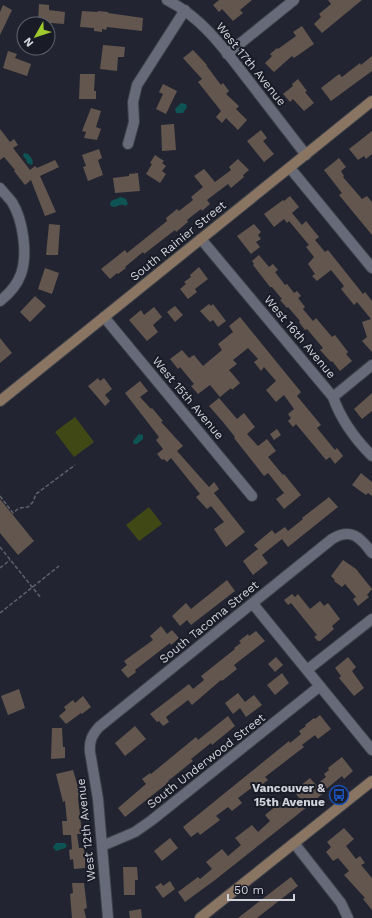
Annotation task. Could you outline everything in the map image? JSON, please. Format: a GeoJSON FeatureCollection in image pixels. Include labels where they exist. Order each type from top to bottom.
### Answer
{"type":"FeatureCollection","features":[{"type":"Feature","properties":{"kind":"street","name":"West 17th Avenue"},"geometry":{"type":"LineString","coordinates":[[167,0],[185,10],[204,26],[228,54],[306,155]]}},
{"type":"Feature","properties":{"kind":"street"},"geometry":{"type":"LineString","coordinates":[[228,54],[294,0]]}},
{"type":"Feature","properties":{"kind":"street"},"geometry":{"type":"LineString","coordinates":[[128,144],[134,122],[133,102],[137,85],[185,10]]}},
{"type":"Feature","properties":{"kind":"street","name":"South Rainier Street"},"geometry":{"type":"LineString","coordinates":[[1,398],[372,101]]}},
{"type":"Feature","properties":{"kind":"street"},"geometry":{"type":"LineString","coordinates":[[290,168],[372,268]]}},
{"type":"Feature","properties":{"kind":"street"},"geometry":{"type":"LineString","coordinates":[[0,188],[12,202],[17,213],[22,230],[25,251],[24,266],[21,276],[7,295],[0,301]]}},
{"type":"Feature","properties":{"kind":"street","name":"West 16th Avenue"},"geometry":{"type":"LineString","coordinates":[[201,239],[333,397],[342,419],[372,456]]}},
{"type":"Feature","properties":{"kind":"street","name":"West 15th Avenue"},"geometry":{"type":"LineString","coordinates":[[104,317],[252,496]]}},
{"type":"Feature","properties":{"kind":"street"},"geometry":{"type":"LineString","coordinates":[[333,397],[372,365]]}},
{"type":"Feature","properties":{"kind":"street","name":"South Tacoma Street"},"geometry":{"type":"LineString","coordinates":[[91,739],[99,727],[332,539],[343,534],[349,534],[361,539],[372,553]]}},
{"type":"Feature","properties":{"kind":"street"},"geometry":{"type":"LineString","coordinates":[[253,604],[372,750]]}},
{"type":"Feature","properties":{"kind":"street"},"geometry":{"type":"LineString","coordinates":[[307,670],[372,619]]}},
{"type":"Feature","properties":{"kind":"street","name":"South Underwood Street"},"geometry":{"type":"LineString","coordinates":[[102,846],[135,832],[152,820],[320,686]]}},
{"type":"Feature","properties":{"kind":"street","name":"West 12th Avenue"},"geometry":{"type":"LineString","coordinates":[[91,739],[90,752],[98,799],[108,918]]}},
{"type":"Feature","properties":{"kind":"street"},"geometry":{"type":"LineString","coordinates":[[200,918],[372,781]]}},
{"type":"Feature","properties":{"kind":"street"},"geometry":{"type":"LineString","coordinates":[[294,843],[341,903],[348,918]]}},
{"type":"Feature","properties":{"kind":"path"},"geometry":{"type":"LineString","coordinates":[[0,496],[13,513],[18,508],[28,507],[33,502],[36,494],[75,465]]}},
{"type":"Feature","properties":{"kind":"path"},"geometry":{"type":"LineString","coordinates":[[0,547],[40,598]]}},
{"type":"Feature","properties":{"kind":"path"},"geometry":{"type":"LineString","coordinates":[[0,568],[10,560]]}},
{"type":"Feature","properties":{"kind":"path"},"geometry":{"type":"LineString","coordinates":[[0,613],[59,566]]}},
{"type":"Feature","properties":{"kind":"shaded area"},"geometry":{"type":"Polygon","coordinates":[[[181,103],[186,104],[187,107],[183,113],[176,113],[175,109],[181,103]]]}},
{"type":"Feature","properties":{"kind":"shaded area"},"geometry":{"type":"Polygon","coordinates":[[[24,153],[28,154],[32,159],[32,165],[27,163],[23,156],[24,153]]]}},
{"type":"Feature","properties":{"kind":"shaded area"},"geometry":{"type":"Polygon","coordinates":[[[121,197],[126,199],[128,204],[125,206],[111,206],[111,201],[121,197]]]}},
{"type":"Feature","properties":{"kind":"shaded area"},"geometry":{"type":"Polygon","coordinates":[[[75,417],[94,442],[74,457],[55,432],[75,417]]]}},
{"type":"Feature","properties":{"kind":"shaded area"},"geometry":{"type":"Polygon","coordinates":[[[139,434],[143,435],[143,439],[137,444],[134,444],[133,441],[139,434]]]}},
{"type":"Feature","properties":{"kind":"shaded area"},"geometry":{"type":"Polygon","coordinates":[[[149,507],[162,524],[139,541],[126,525],[149,507]]]}},
{"type":"Feature","properties":{"kind":"shaded area"},"geometry":{"type":"Polygon","coordinates":[[[56,843],[65,843],[67,846],[56,851],[53,847],[56,843]]]}},
{"type":"Feature","properties":{"kind":"building"},"geometry":{"type":"Polygon","coordinates":[[[219,0],[252,0],[240,10],[243,13],[233,21],[222,9],[219,12],[213,5],[219,0]]]}},
{"type":"Feature","properties":{"kind":"building"},"geometry":{"type":"Polygon","coordinates":[[[328,0],[362,0],[322,33],[314,24],[321,17],[319,14],[331,4],[328,0]]]}},
{"type":"Feature","properties":{"kind":"building"},"geometry":{"type":"Polygon","coordinates":[[[39,4],[49,5],[49,10],[65,12],[64,24],[56,23],[56,16],[38,16],[39,4]]]}},
{"type":"Feature","properties":{"kind":"building"},"geometry":{"type":"Polygon","coordinates":[[[3,5],[12,10],[0,35],[0,12],[3,5]]]}},
{"type":"Feature","properties":{"kind":"building"},"geometry":{"type":"Polygon","coordinates":[[[82,11],[108,12],[143,18],[142,31],[107,27],[106,30],[102,29],[102,32],[94,31],[94,28],[80,27],[82,11]]]}},
{"type":"Feature","properties":{"kind":"building"},"geometry":{"type":"Polygon","coordinates":[[[302,26],[314,44],[294,58],[292,56],[274,72],[265,63],[272,56],[270,54],[296,36],[293,32],[302,26]]]}},
{"type":"Feature","properties":{"kind":"building"},"geometry":{"type":"Polygon","coordinates":[[[103,45],[125,47],[124,57],[118,57],[117,71],[100,69],[103,45]]]}},
{"type":"Feature","properties":{"kind":"building"},"geometry":{"type":"Polygon","coordinates":[[[193,50],[207,65],[221,85],[223,83],[229,91],[226,94],[239,106],[236,109],[247,120],[238,130],[226,118],[222,123],[216,117],[221,111],[198,82],[202,79],[183,58],[193,50]]]}},
{"type":"Feature","properties":{"kind":"building"},"geometry":{"type":"Polygon","coordinates":[[[8,51],[16,54],[15,58],[31,64],[27,76],[3,68],[8,51]]]}},
{"type":"Feature","properties":{"kind":"building"},"geometry":{"type":"Polygon","coordinates":[[[372,56],[372,71],[331,101],[321,88],[339,74],[342,77],[372,56]]]}},
{"type":"Feature","properties":{"kind":"building"},"geometry":{"type":"Polygon","coordinates":[[[80,74],[95,74],[94,91],[96,91],[96,99],[79,99],[80,74]]]}},
{"type":"Feature","properties":{"kind":"building"},"geometry":{"type":"Polygon","coordinates":[[[298,79],[307,91],[305,92],[314,103],[304,111],[293,99],[290,102],[283,94],[293,86],[292,84],[298,79]]]}},
{"type":"Feature","properties":{"kind":"building"},"geometry":{"type":"Polygon","coordinates":[[[163,84],[177,91],[166,114],[156,109],[163,94],[159,92],[163,84]]]}},
{"type":"Feature","properties":{"kind":"building"},"geometry":{"type":"Polygon","coordinates":[[[91,108],[101,111],[96,127],[101,129],[97,140],[84,138],[86,132],[82,131],[91,108]]]}},
{"type":"Feature","properties":{"kind":"building"},"geometry":{"type":"Polygon","coordinates":[[[174,124],[176,150],[162,151],[161,125],[174,124]]]}},
{"type":"Feature","properties":{"kind":"building"},"geometry":{"type":"Polygon","coordinates":[[[0,129],[10,142],[14,139],[18,145],[13,148],[30,170],[35,166],[37,168],[55,160],[59,167],[40,176],[56,212],[45,216],[31,180],[25,185],[4,157],[0,160],[0,129]]]}},
{"type":"Feature","properties":{"kind":"building"},"geometry":{"type":"Polygon","coordinates":[[[261,130],[267,138],[263,141],[274,154],[264,162],[247,141],[261,130]]]}},
{"type":"Feature","properties":{"kind":"building"},"geometry":{"type":"Polygon","coordinates":[[[372,131],[372,154],[366,159],[364,156],[358,160],[349,149],[372,131]]]}},
{"type":"Feature","properties":{"kind":"building"},"geometry":{"type":"Polygon","coordinates":[[[99,149],[102,158],[98,160],[103,175],[88,181],[83,167],[86,166],[82,155],[99,149]]]}},
{"type":"Feature","properties":{"kind":"building"},"geometry":{"type":"Polygon","coordinates":[[[155,155],[164,161],[162,163],[166,166],[162,171],[166,174],[160,183],[146,174],[155,155]]]}},
{"type":"Feature","properties":{"kind":"building"},"geometry":{"type":"Polygon","coordinates":[[[339,158],[346,167],[341,171],[344,176],[343,177],[362,199],[367,196],[372,202],[372,235],[339,195],[342,193],[324,170],[339,158]]]}},
{"type":"Feature","properties":{"kind":"building"},"geometry":{"type":"Polygon","coordinates":[[[238,159],[249,170],[243,175],[244,177],[231,188],[228,184],[207,200],[210,204],[187,220],[188,222],[176,232],[175,230],[144,254],[143,252],[125,267],[126,268],[110,279],[101,269],[125,250],[127,253],[167,221],[166,218],[177,209],[179,211],[193,200],[191,197],[203,187],[194,176],[204,169],[215,182],[231,170],[229,167],[238,159]]]}},
{"type":"Feature","properties":{"kind":"building"},"geometry":{"type":"Polygon","coordinates":[[[138,173],[140,191],[115,193],[113,178],[138,173]]]}},
{"type":"Feature","properties":{"kind":"building"},"geometry":{"type":"Polygon","coordinates":[[[290,196],[299,207],[292,213],[302,225],[306,221],[319,237],[315,240],[325,252],[328,250],[363,294],[365,292],[372,301],[372,352],[362,341],[367,337],[362,322],[371,319],[357,302],[354,305],[341,289],[344,286],[331,270],[317,281],[312,276],[315,274],[308,264],[314,257],[306,247],[309,245],[289,221],[287,223],[284,219],[274,227],[264,214],[290,196]]]}},
{"type":"Feature","properties":{"kind":"building"},"geometry":{"type":"Polygon","coordinates":[[[49,224],[60,225],[58,255],[46,255],[49,224]]]}},
{"type":"Feature","properties":{"kind":"building"},"geometry":{"type":"Polygon","coordinates":[[[254,224],[261,232],[258,235],[261,239],[256,242],[260,247],[251,254],[237,236],[254,224]]]}},
{"type":"Feature","properties":{"kind":"building"},"geometry":{"type":"Polygon","coordinates":[[[259,255],[269,267],[273,264],[278,270],[275,272],[285,285],[287,284],[294,293],[297,291],[301,296],[298,298],[305,307],[303,309],[313,321],[316,318],[332,337],[335,335],[348,352],[346,354],[352,361],[340,371],[320,350],[323,348],[307,329],[305,330],[299,322],[300,321],[280,300],[282,299],[272,287],[270,287],[253,265],[254,264],[252,261],[259,255]]]}},
{"type":"Feature","properties":{"kind":"building"},"geometry":{"type":"Polygon","coordinates":[[[199,267],[208,279],[195,289],[197,292],[188,299],[180,289],[186,284],[184,282],[191,277],[190,275],[199,267]]]}},
{"type":"Feature","properties":{"kind":"building"},"geometry":{"type":"Polygon","coordinates":[[[45,268],[59,273],[52,294],[38,289],[45,268]]]}},
{"type":"Feature","properties":{"kind":"building"},"geometry":{"type":"Polygon","coordinates":[[[35,296],[46,306],[30,322],[20,312],[35,296]]]}},
{"type":"Feature","properties":{"kind":"building"},"geometry":{"type":"Polygon","coordinates":[[[209,304],[211,306],[213,304],[226,321],[218,327],[213,320],[210,322],[200,311],[209,304]]]}},
{"type":"Feature","properties":{"kind":"building"},"geometry":{"type":"Polygon","coordinates":[[[175,306],[183,315],[175,322],[167,312],[175,306]]]}},
{"type":"Feature","properties":{"kind":"building"},"geometry":{"type":"Polygon","coordinates":[[[154,307],[162,317],[153,325],[158,332],[147,341],[129,320],[141,310],[144,315],[154,307]]]}},
{"type":"Feature","properties":{"kind":"building"},"geometry":{"type":"Polygon","coordinates":[[[240,317],[301,392],[297,396],[321,425],[317,428],[335,450],[337,448],[343,456],[335,464],[330,457],[326,460],[296,424],[293,427],[288,421],[291,418],[288,414],[294,409],[284,395],[276,402],[266,390],[276,381],[264,367],[261,371],[254,362],[258,359],[248,348],[233,360],[237,364],[229,370],[240,383],[220,397],[210,385],[198,394],[191,386],[194,384],[180,367],[178,369],[170,359],[182,350],[189,358],[194,355],[203,366],[222,350],[218,344],[233,332],[229,326],[240,317]]]}},
{"type":"Feature","properties":{"kind":"building"},"geometry":{"type":"Polygon","coordinates":[[[0,338],[12,353],[0,363],[0,338]]]}},
{"type":"Feature","properties":{"kind":"building"},"geometry":{"type":"Polygon","coordinates":[[[98,378],[100,381],[104,378],[112,389],[105,395],[110,401],[105,406],[88,386],[98,378]]]}},
{"type":"Feature","properties":{"kind":"building"},"geometry":{"type":"Polygon","coordinates":[[[140,381],[148,391],[140,397],[151,409],[152,408],[163,421],[161,422],[183,446],[177,451],[209,487],[214,482],[219,489],[214,493],[245,532],[226,547],[214,529],[224,522],[211,506],[207,509],[196,497],[200,494],[171,458],[167,462],[164,459],[162,460],[157,454],[163,449],[156,440],[159,437],[125,393],[140,381]]]}},
{"type":"Feature","properties":{"kind":"building"},"geometry":{"type":"Polygon","coordinates":[[[372,393],[372,411],[362,419],[354,409],[372,393]]]}},
{"type":"Feature","properties":{"kind":"building"},"geometry":{"type":"Polygon","coordinates":[[[219,398],[237,419],[244,413],[255,427],[247,434],[258,446],[267,439],[276,451],[268,457],[301,495],[284,509],[276,499],[284,493],[268,473],[264,476],[234,438],[235,437],[209,406],[219,398]]]}},
{"type":"Feature","properties":{"kind":"building"},"geometry":{"type":"Polygon","coordinates":[[[277,429],[281,435],[274,440],[270,434],[277,429]]]}},
{"type":"Feature","properties":{"kind":"building"},"geometry":{"type":"Polygon","coordinates":[[[361,473],[372,482],[372,496],[368,493],[366,495],[352,485],[361,473]]]}},
{"type":"Feature","properties":{"kind":"building"},"geometry":{"type":"Polygon","coordinates":[[[329,497],[338,507],[288,547],[282,539],[262,555],[268,563],[253,575],[243,561],[258,549],[254,545],[272,530],[275,534],[285,527],[288,531],[329,497]]]}},
{"type":"Feature","properties":{"kind":"building"},"geometry":{"type":"Polygon","coordinates":[[[0,499],[34,541],[18,555],[0,533],[0,499]]]}},
{"type":"Feature","properties":{"kind":"building"},"geometry":{"type":"Polygon","coordinates":[[[343,560],[356,569],[372,589],[367,595],[369,597],[358,606],[353,599],[356,597],[345,584],[342,587],[334,581],[335,580],[331,576],[343,560]]]}},
{"type":"Feature","properties":{"kind":"building"},"geometry":{"type":"Polygon","coordinates":[[[227,580],[235,591],[191,625],[187,620],[180,626],[172,616],[186,603],[191,609],[227,580]]]}},
{"type":"Feature","properties":{"kind":"building"},"geometry":{"type":"Polygon","coordinates":[[[292,594],[295,597],[298,594],[310,609],[320,601],[324,606],[328,603],[340,619],[332,626],[334,629],[320,641],[314,637],[317,635],[291,603],[288,605],[284,600],[292,594]]]}},
{"type":"Feature","properties":{"kind":"building"},"geometry":{"type":"Polygon","coordinates":[[[161,626],[167,634],[172,630],[179,638],[171,645],[170,643],[135,670],[136,672],[128,678],[121,670],[127,665],[124,661],[153,640],[150,636],[161,626]]]}},
{"type":"Feature","properties":{"kind":"building"},"geometry":{"type":"Polygon","coordinates":[[[256,631],[265,641],[234,665],[237,669],[222,681],[221,680],[192,705],[188,700],[166,717],[169,722],[163,726],[150,714],[189,684],[193,689],[204,680],[201,676],[235,649],[234,648],[241,643],[239,641],[248,634],[249,636],[256,631]]]}},
{"type":"Feature","properties":{"kind":"building"},"geometry":{"type":"Polygon","coordinates":[[[276,657],[283,665],[275,672],[268,664],[276,657]]]}},
{"type":"Feature","properties":{"kind":"building"},"geometry":{"type":"Polygon","coordinates":[[[348,657],[356,667],[352,671],[364,688],[354,696],[339,678],[341,676],[335,668],[348,657]]]}},
{"type":"Feature","properties":{"kind":"building"},"geometry":{"type":"Polygon","coordinates":[[[282,673],[289,683],[275,695],[267,685],[282,673]]]}},
{"type":"Feature","properties":{"kind":"building"},"geometry":{"type":"Polygon","coordinates":[[[19,689],[25,708],[8,715],[1,696],[19,689]]]}},
{"type":"Feature","properties":{"kind":"building"},"geometry":{"type":"Polygon","coordinates":[[[238,693],[245,702],[254,695],[262,705],[246,717],[240,708],[233,714],[225,703],[238,693]]]}},
{"type":"Feature","properties":{"kind":"building"},"geometry":{"type":"Polygon","coordinates":[[[83,696],[91,707],[66,724],[59,716],[66,710],[64,707],[73,700],[75,703],[83,696]]]}},
{"type":"Feature","properties":{"kind":"building"},"geometry":{"type":"Polygon","coordinates":[[[320,715],[331,729],[318,739],[315,735],[302,745],[304,747],[265,777],[268,780],[260,786],[258,783],[238,798],[242,803],[232,811],[228,807],[216,816],[220,820],[200,835],[198,832],[191,837],[183,827],[289,741],[290,743],[301,734],[299,731],[306,726],[305,725],[320,715]]]}},
{"type":"Feature","properties":{"kind":"building"},"geometry":{"type":"Polygon","coordinates":[[[228,716],[235,726],[212,745],[211,743],[191,759],[193,761],[125,817],[118,808],[146,784],[142,779],[150,773],[151,774],[196,737],[198,740],[228,716]]]}},
{"type":"Feature","properties":{"kind":"building"},"geometry":{"type":"Polygon","coordinates":[[[135,726],[146,739],[125,756],[115,743],[135,726]]]}},
{"type":"Feature","properties":{"kind":"building"},"geometry":{"type":"Polygon","coordinates":[[[52,728],[62,728],[65,758],[51,759],[52,728]]]}},
{"type":"Feature","properties":{"kind":"building"},"geometry":{"type":"Polygon","coordinates":[[[342,757],[353,771],[344,779],[342,776],[297,815],[185,902],[178,892],[198,877],[200,879],[212,869],[206,862],[222,849],[228,856],[241,845],[235,838],[252,825],[258,832],[270,821],[265,815],[281,802],[286,808],[299,798],[294,791],[310,778],[316,785],[326,777],[324,774],[329,770],[328,768],[342,757]]]}},
{"type":"Feature","properties":{"kind":"building"},"geometry":{"type":"Polygon","coordinates":[[[73,770],[81,797],[78,798],[82,834],[77,834],[79,848],[84,848],[85,857],[85,868],[74,869],[73,859],[70,860],[69,850],[72,849],[71,835],[63,835],[62,821],[67,821],[65,801],[63,802],[56,774],[73,770]]]}},
{"type":"Feature","properties":{"kind":"building"},"geometry":{"type":"Polygon","coordinates":[[[344,828],[354,839],[346,846],[356,859],[360,856],[365,863],[361,865],[372,878],[372,910],[363,899],[365,898],[344,875],[349,871],[338,858],[333,861],[326,852],[331,847],[327,842],[344,828]]]}},
{"type":"Feature","properties":{"kind":"building"},"geometry":{"type":"Polygon","coordinates":[[[170,838],[178,848],[162,861],[154,851],[170,838]]]}},
{"type":"Feature","properties":{"kind":"building"},"geometry":{"type":"Polygon","coordinates":[[[123,867],[137,867],[138,880],[135,880],[135,895],[124,895],[123,867]]]}},
{"type":"Feature","properties":{"kind":"building"},"geometry":{"type":"Polygon","coordinates":[[[291,877],[298,886],[257,918],[238,918],[291,877]]]}},
{"type":"Feature","properties":{"kind":"building"},"geometry":{"type":"Polygon","coordinates":[[[170,881],[175,889],[163,898],[155,887],[161,883],[163,886],[170,881]]]}},
{"type":"Feature","properties":{"kind":"building"},"geometry":{"type":"Polygon","coordinates":[[[72,883],[84,883],[87,908],[84,909],[86,918],[72,918],[70,894],[73,893],[72,883]]]}},
{"type":"Feature","properties":{"kind":"building"},"geometry":{"type":"Polygon","coordinates":[[[141,909],[142,918],[130,918],[129,911],[141,909]]]}},
{"type":"Feature","properties":{"kind":"place","name":"Vancouver & 15th Avenue"},"geometry":{"type":"Point","coordinates":[339,795]}}]}
